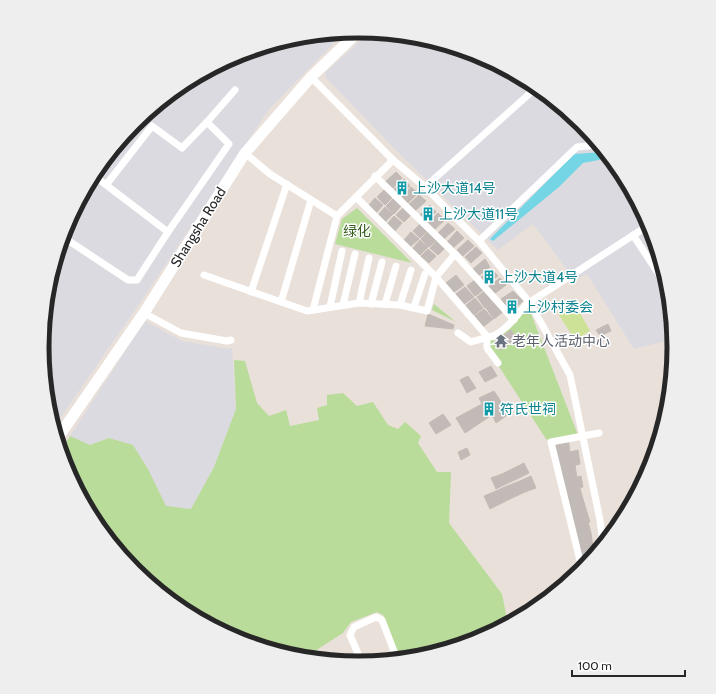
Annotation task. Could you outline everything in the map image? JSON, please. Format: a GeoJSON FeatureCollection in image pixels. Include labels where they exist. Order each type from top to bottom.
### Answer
{"type":"FeatureCollection","features":[{"type":"Feature","properties":{"kind":"main road","name":"Shangsha Road"},"geometry":{"type":"LineString","coordinates":[[61,433],[144,313],[245,153],[311,78],[352,38]]}},
{"type":"Feature","properties":{"kind":"street"},"geometry":{"type":"LineString","coordinates":[[311,78],[393,160],[425,187],[479,241],[530,303],[570,375],[602,537]]}},
{"type":"Feature","properties":{"kind":"street"},"geometry":{"type":"LineString","coordinates":[[106,185],[152,126],[182,148],[235,90]]}},
{"type":"Feature","properties":{"kind":"street"},"geometry":{"type":"LineString","coordinates":[[425,187],[532,91]]}},
{"type":"Feature","properties":{"kind":"street"},"geometry":{"type":"LineString","coordinates":[[68,240],[128,280],[137,280],[168,232],[229,144],[207,122]]}},
{"type":"Feature","properties":{"kind":"street"},"geometry":{"type":"LineString","coordinates":[[479,241],[577,147],[592,146]]}},
{"type":"Feature","properties":{"kind":"street"},"geometry":{"type":"LineString","coordinates":[[245,153],[270,174],[337,216]]}},
{"type":"Feature","properties":{"kind":"street"},"geometry":{"type":"LineString","coordinates":[[312,310],[337,216],[375,176],[393,160]]}},
{"type":"Feature","properties":{"kind":"street"},"geometry":{"type":"LineString","coordinates":[[375,176],[455,254],[514,320]]}},
{"type":"Feature","properties":{"kind":"street"},"geometry":{"type":"LineString","coordinates":[[98,179],[168,232]]}},
{"type":"Feature","properties":{"kind":"street"},"geometry":{"type":"LineString","coordinates":[[251,292],[287,184]]}},
{"type":"Feature","properties":{"kind":"street"},"geometry":{"type":"LineString","coordinates":[[356,197],[436,277],[487,336],[487,348],[498,363]]}},
{"type":"Feature","properties":{"kind":"street"},"geometry":{"type":"LineString","coordinates":[[281,302],[311,200]]}},
{"type":"Feature","properties":{"kind":"street"},"geometry":{"type":"LineString","coordinates":[[458,333],[471,342],[487,336],[494,336],[514,320],[527,304],[643,229]]}},
{"type":"Feature","properties":{"kind":"street"},"geometry":{"type":"LineString","coordinates":[[633,235],[657,272]]}},
{"type":"Feature","properties":{"kind":"street"},"geometry":{"type":"LineString","coordinates":[[330,307],[342,251]]}},
{"type":"Feature","properties":{"kind":"street"},"geometry":{"type":"LineString","coordinates":[[343,305],[354,254]]}},
{"type":"Feature","properties":{"kind":"street"},"geometry":{"type":"LineString","coordinates":[[204,275],[307,311],[359,303],[400,305],[427,311],[436,277],[455,254]]}},
{"type":"Feature","properties":{"kind":"street"},"geometry":{"type":"LineString","coordinates":[[359,303],[369,258]]}},
{"type":"Feature","properties":{"kind":"street"},"geometry":{"type":"LineString","coordinates":[[371,304],[382,262]]}},
{"type":"Feature","properties":{"kind":"street"},"geometry":{"type":"LineString","coordinates":[[385,304],[396,266]]}},
{"type":"Feature","properties":{"kind":"street"},"geometry":{"type":"LineString","coordinates":[[400,305],[411,270]]}},
{"type":"Feature","properties":{"kind":"street"},"geometry":{"type":"LineString","coordinates":[[414,307],[425,274]]}},
{"type":"Feature","properties":{"kind":"street"},"geometry":{"type":"LineString","coordinates":[[144,313],[181,333],[227,341],[231,340]]}},
{"type":"Feature","properties":{"kind":"street"},"geometry":{"type":"LineString","coordinates":[[580,561],[551,442],[599,433]]}},
{"type":"Feature","properties":{"kind":"street"},"geometry":{"type":"LineString","coordinates":[[359,656],[350,635],[354,627],[376,617],[382,620],[395,653]]}},
{"type":"Feature","properties":{"kind":"shaded area"},"geometry":{"type":"Polygon","coordinates":[[[363,38],[398,41],[418,44],[457,54],[512,79],[546,102],[562,115],[590,143],[615,175],[635,210],[651,248],[661,287],[667,341],[634,349],[587,274],[575,280],[533,224],[498,250],[394,148],[326,78],[325,73],[363,38]]]}},
{"type":"Feature","properties":{"kind":"shaded area"},"geometry":{"type":"Polygon","coordinates":[[[338,39],[269,109],[140,303],[58,421],[52,387],[49,347],[55,287],[65,248],[81,210],[101,175],[126,143],[154,115],[186,90],[204,79],[259,54],[298,44],[338,39]]]}},
{"type":"Feature","properties":{"kind":"shaded area"},"geometry":{"type":"Polygon","coordinates":[[[145,321],[182,341],[228,349],[232,348],[236,409],[214,467],[191,509],[166,507],[148,469],[133,445],[109,438],[90,445],[70,436],[145,321]]]}},
{"type":"Feature","properties":{"kind":"green space","name":"绿化"},"geometry":{"type":"Polygon","coordinates":[[[357,208],[412,263],[335,244],[342,219],[357,208]]]}},
{"type":"Feature","properties":{"kind":"green space"},"geometry":{"type":"Polygon","coordinates":[[[574,302],[590,331],[575,340],[557,312],[574,302]]]}},
{"type":"Feature","properties":{"kind":"green space"},"geometry":{"type":"Polygon","coordinates":[[[434,304],[456,322],[432,310],[434,304]]]}},
{"type":"Feature","properties":{"kind":"green space"},"geometry":{"type":"Polygon","coordinates":[[[528,306],[578,435],[551,442],[546,439],[487,348],[487,336],[495,336],[528,306]]]}},
{"type":"Feature","properties":{"kind":"green space"},"geometry":{"type":"Polygon","coordinates":[[[234,360],[245,361],[257,403],[269,416],[286,410],[290,426],[319,420],[317,408],[327,405],[327,395],[343,393],[357,406],[373,402],[388,425],[398,429],[405,422],[421,436],[418,443],[437,472],[451,472],[449,523],[502,594],[507,618],[457,640],[418,650],[398,653],[383,615],[377,612],[351,622],[343,633],[313,652],[259,640],[221,624],[203,615],[170,592],[154,579],[126,551],[101,519],[81,484],[65,444],[70,436],[90,445],[109,438],[133,445],[148,469],[166,506],[191,509],[214,467],[236,409],[234,360]]]}},
{"type":"Feature","properties":{"kind":"water"},"geometry":{"type":"Polygon","coordinates":[[[598,152],[603,159],[583,163],[559,187],[493,241],[490,239],[574,154],[598,152]]]}},
{"type":"Feature","properties":{"kind":"building"},"geometry":{"type":"Polygon","coordinates":[[[396,172],[402,178],[392,189],[385,182],[396,172]]]}},
{"type":"Feature","properties":{"kind":"building","name":"上沙大道14号"},"geometry":{"type":"Polygon","coordinates":[[[404,179],[410,186],[400,196],[393,190],[404,179]]]}},
{"type":"Feature","properties":{"kind":"building"},"geometry":{"type":"Polygon","coordinates":[[[411,187],[418,193],[407,204],[401,198],[411,187]]]}},
{"type":"Feature","properties":{"kind":"building"},"geometry":{"type":"Polygon","coordinates":[[[385,189],[393,197],[385,205],[377,197],[385,189]]]}},
{"type":"Feature","properties":{"kind":"building"},"geometry":{"type":"Polygon","coordinates":[[[419,195],[426,201],[415,211],[408,205],[419,195]]]}},
{"type":"Feature","properties":{"kind":"building"},"geometry":{"type":"Polygon","coordinates":[[[375,198],[383,205],[376,213],[368,206],[375,198]]]}},
{"type":"Feature","properties":{"kind":"building"},"geometry":{"type":"Polygon","coordinates":[[[394,198],[402,205],[394,214],[386,206],[394,198]]]}},
{"type":"Feature","properties":{"kind":"building","name":"上沙大道11号"},"geometry":{"type":"Polygon","coordinates":[[[430,205],[436,212],[425,222],[419,216],[430,205]]]}},
{"type":"Feature","properties":{"kind":"building"},"geometry":{"type":"Polygon","coordinates":[[[385,207],[393,214],[385,222],[378,215],[385,207]]]}},
{"type":"Feature","properties":{"kind":"building"},"geometry":{"type":"Polygon","coordinates":[[[404,207],[412,214],[404,222],[396,215],[404,207]]]}},
{"type":"Feature","properties":{"kind":"building"},"geometry":{"type":"Polygon","coordinates":[[[438,213],[445,220],[434,230],[427,224],[438,213]]]}},
{"type":"Feature","properties":{"kind":"building"},"geometry":{"type":"Polygon","coordinates":[[[394,216],[402,223],[395,231],[387,224],[394,216]]]}},
{"type":"Feature","properties":{"kind":"building"},"geometry":{"type":"Polygon","coordinates":[[[421,223],[429,230],[420,238],[413,231],[421,223]]]}},
{"type":"Feature","properties":{"kind":"building"},"geometry":{"type":"Polygon","coordinates":[[[448,223],[455,229],[444,239],[438,233],[448,223]]]}},
{"type":"Feature","properties":{"kind":"building"},"geometry":{"type":"Polygon","coordinates":[[[429,231],[437,239],[429,247],[421,239],[429,231]]]}},
{"type":"Feature","properties":{"kind":"building"},"geometry":{"type":"Polygon","coordinates":[[[457,231],[464,238],[453,248],[447,242],[457,231]]]}},
{"type":"Feature","properties":{"kind":"building"},"geometry":{"type":"Polygon","coordinates":[[[411,232],[419,239],[411,246],[404,240],[411,232]]]}},
{"type":"Feature","properties":{"kind":"building"},"geometry":{"type":"Polygon","coordinates":[[[438,239],[446,247],[438,255],[430,248],[438,239]]]}},
{"type":"Feature","properties":{"kind":"building"},"geometry":{"type":"Polygon","coordinates":[[[420,240],[428,247],[420,255],[413,248],[420,240]]]}},
{"type":"Feature","properties":{"kind":"building"},"geometry":{"type":"Polygon","coordinates":[[[468,240],[474,246],[463,256],[457,250],[468,240]]]}},
{"type":"Feature","properties":{"kind":"building"},"geometry":{"type":"Polygon","coordinates":[[[476,247],[482,253],[471,263],[465,257],[476,247]]]}},
{"type":"Feature","properties":{"kind":"building"},"geometry":{"type":"Polygon","coordinates":[[[428,249],[436,256],[429,263],[421,256],[428,249]]]}},
{"type":"Feature","properties":{"kind":"building"},"geometry":{"type":"Polygon","coordinates":[[[485,259],[490,267],[478,276],[473,269],[485,259]]]}},
{"type":"Feature","properties":{"kind":"building","name":"上沙大道4号"},"geometry":{"type":"Polygon","coordinates":[[[492,269],[498,276],[486,285],[480,278],[492,269]]]}},
{"type":"Feature","properties":{"kind":"building"},"geometry":{"type":"Polygon","coordinates":[[[456,275],[464,285],[454,292],[446,283],[456,275]]]}},
{"type":"Feature","properties":{"kind":"building"},"geometry":{"type":"Polygon","coordinates":[[[500,278],[506,285],[494,294],[488,287],[500,278]]]}},
{"type":"Feature","properties":{"kind":"building"},"geometry":{"type":"Polygon","coordinates":[[[476,279],[485,289],[475,296],[467,286],[476,279]]]}},
{"type":"Feature","properties":{"kind":"building"},"geometry":{"type":"Polygon","coordinates":[[[465,287],[474,297],[464,304],[456,294],[465,287]]]}},
{"type":"Feature","properties":{"kind":"building"},"geometry":{"type":"Polygon","coordinates":[[[486,290],[495,300],[485,308],[477,297],[486,290]]]}},
{"type":"Feature","properties":{"kind":"building","name":"上沙村委会"},"geometry":{"type":"Polygon","coordinates":[[[513,291],[523,301],[511,312],[501,299],[513,291]]]}},
{"type":"Feature","properties":{"kind":"building"},"geometry":{"type":"Polygon","coordinates":[[[475,298],[483,308],[473,316],[466,305],[475,298]]]}},
{"type":"Feature","properties":{"kind":"building"},"geometry":{"type":"Polygon","coordinates":[[[495,301],[504,311],[494,319],[486,308],[495,301]]]}},
{"type":"Feature","properties":{"kind":"building"},"geometry":{"type":"Polygon","coordinates":[[[484,309],[493,319],[483,327],[475,316],[484,309]]]}},
{"type":"Feature","properties":{"kind":"building"},"geometry":{"type":"Polygon","coordinates":[[[428,314],[454,325],[453,329],[425,326],[428,314]]]}},
{"type":"Feature","properties":{"kind":"building"},"geometry":{"type":"Polygon","coordinates":[[[608,324],[611,331],[600,336],[596,330],[608,324]]]}},
{"type":"Feature","properties":{"kind":"building","name":"老年人活动中心"},"geometry":{"type":"Polygon","coordinates":[[[511,330],[517,339],[500,350],[494,342],[511,330]]]}},
{"type":"Feature","properties":{"kind":"building"},"geometry":{"type":"Polygon","coordinates":[[[491,366],[497,376],[485,382],[479,372],[491,366]]]}},
{"type":"Feature","properties":{"kind":"building"},"geometry":{"type":"Polygon","coordinates":[[[468,376],[476,388],[467,393],[460,380],[468,376]]]}},
{"type":"Feature","properties":{"kind":"building","name":"符氏世祠"},"geometry":{"type":"Polygon","coordinates":[[[494,391],[509,414],[496,423],[492,415],[465,433],[456,418],[482,404],[479,398],[494,391]]]}},
{"type":"Feature","properties":{"kind":"building"},"geometry":{"type":"Polygon","coordinates":[[[443,414],[451,425],[436,434],[429,423],[443,414]]]}},
{"type":"Feature","properties":{"kind":"building"},"geometry":{"type":"Polygon","coordinates":[[[568,438],[570,452],[554,456],[551,442],[568,438]]]}},
{"type":"Feature","properties":{"kind":"building"},"geometry":{"type":"Polygon","coordinates":[[[467,448],[470,455],[461,460],[458,452],[467,448]]]}},
{"type":"Feature","properties":{"kind":"building"},"geometry":{"type":"Polygon","coordinates":[[[578,450],[580,464],[558,470],[554,456],[578,450]]]}},
{"type":"Feature","properties":{"kind":"building"},"geometry":{"type":"Polygon","coordinates":[[[524,463],[529,473],[519,478],[514,468],[524,463]]]}},
{"type":"Feature","properties":{"kind":"building"},"geometry":{"type":"Polygon","coordinates":[[[575,465],[577,478],[561,482],[558,470],[575,465]]]}},
{"type":"Feature","properties":{"kind":"building"},"geometry":{"type":"Polygon","coordinates":[[[514,468],[519,478],[506,484],[502,474],[514,468]]]}},
{"type":"Feature","properties":{"kind":"building"},"geometry":{"type":"Polygon","coordinates":[[[502,474],[506,484],[496,489],[491,478],[502,474]]]}},
{"type":"Feature","properties":{"kind":"building"},"geometry":{"type":"Polygon","coordinates":[[[531,476],[536,488],[525,492],[520,481],[531,476]]]}},
{"type":"Feature","properties":{"kind":"building"},"geometry":{"type":"Polygon","coordinates":[[[581,476],[583,487],[563,492],[561,482],[581,476]]]}},
{"type":"Feature","properties":{"kind":"building"},"geometry":{"type":"Polygon","coordinates":[[[520,481],[525,492],[512,498],[507,486],[520,481]]]}},
{"type":"Feature","properties":{"kind":"building"},"geometry":{"type":"Polygon","coordinates":[[[507,486],[512,498],[502,503],[496,491],[507,486]]]}},
{"type":"Feature","properties":{"kind":"building"},"geometry":{"type":"Polygon","coordinates":[[[580,488],[583,499],[566,503],[563,492],[580,488]]]}},
{"type":"Feature","properties":{"kind":"building"},"geometry":{"type":"Polygon","coordinates":[[[496,491],[502,503],[490,509],[484,496],[496,491]]]}},
{"type":"Feature","properties":{"kind":"building"},"geometry":{"type":"Polygon","coordinates":[[[583,499],[590,522],[572,526],[566,503],[583,499]]]}},
{"type":"Feature","properties":{"kind":"building"},"geometry":{"type":"Polygon","coordinates":[[[588,522],[591,533],[574,536],[572,526],[588,522]]]}},
{"type":"Feature","properties":{"kind":"building"},"geometry":{"type":"Polygon","coordinates":[[[591,533],[593,547],[578,550],[574,536],[591,533]]]}},
{"type":"Feature","properties":{"kind":"building"},"geometry":{"type":"Polygon","coordinates":[[[593,547],[593,547],[581,560],[578,550],[593,547]]]}},
{"type":"Feature","properties":{"kind":"place","name":"上沙大道14号"},"geometry":{"type":"Point","coordinates":[402,188]}},
{"type":"Feature","properties":{"kind":"place","name":"上沙大道11号"},"geometry":{"type":"Point","coordinates":[428,214]}},
{"type":"Feature","properties":{"kind":"place","name":"上沙大道4号"},"geometry":{"type":"Point","coordinates":[489,277]}},
{"type":"Feature","properties":{"kind":"place","name":"上沙村委会"},"geometry":{"type":"Point","coordinates":[512,307]}},
{"type":"Feature","properties":{"kind":"place","name":"老年人活动中心"},"geometry":{"type":"Point","coordinates":[501,341]}},
{"type":"Feature","properties":{"kind":"place","name":"符氏世祠"},"geometry":{"type":"Point","coordinates":[489,409]}}]}
